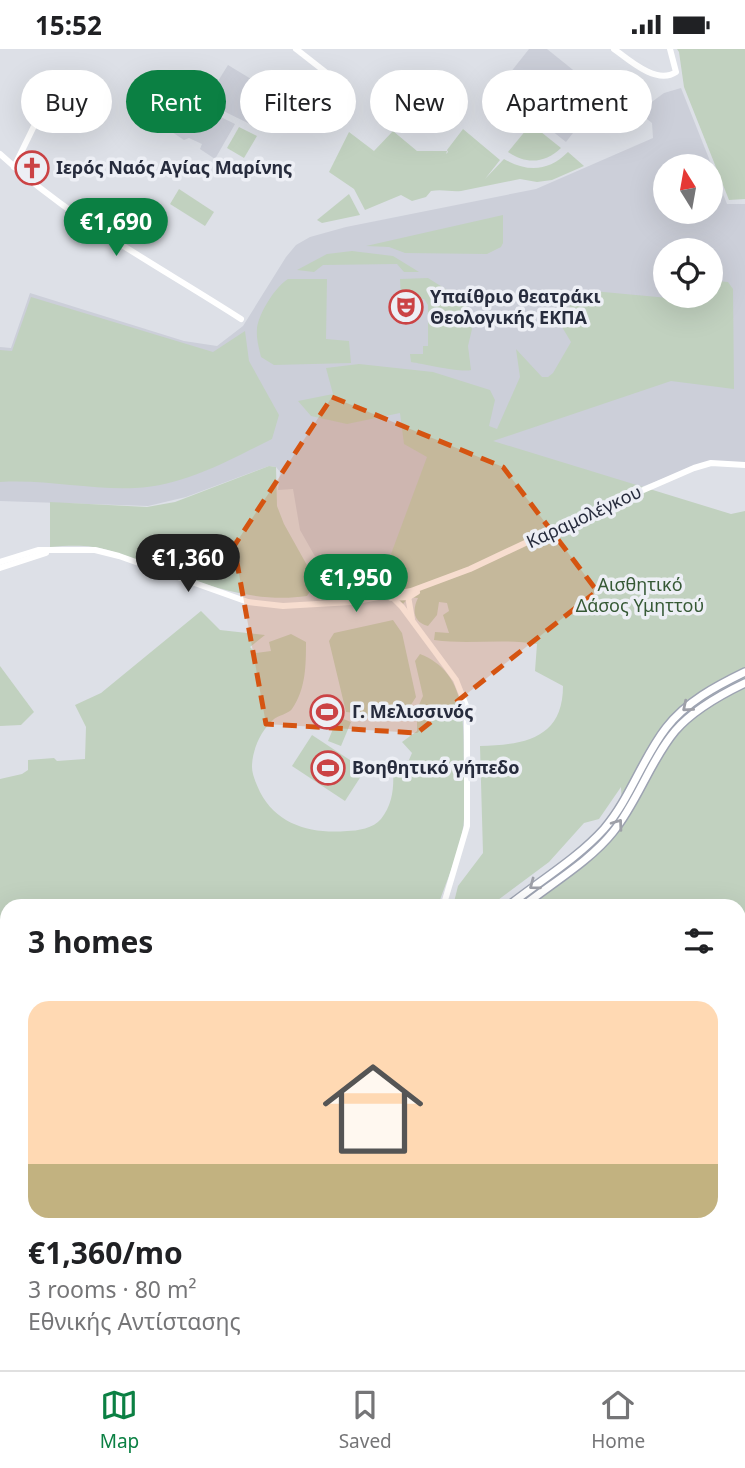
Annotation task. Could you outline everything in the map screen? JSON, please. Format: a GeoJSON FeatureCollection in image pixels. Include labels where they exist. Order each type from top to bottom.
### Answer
{"type":"FeatureCollection","features":[{"type":"Feature","properties":{"kind":"main road"},"geometry":{"type":"LineString","coordinates":[[296,49],[323,70]]}},
{"type":"Feature","properties":{"kind":"main road"},"geometry":{"type":"LineString","coordinates":[[614,49],[645,72],[667,76],[676,72],[670,49]]}},
{"type":"Feature","properties":{"kind":"main road"},"geometry":{"type":"LineString","coordinates":[[14,167],[31,133]]}},
{"type":"Feature","properties":{"kind":"main road"},"geometry":{"type":"LineString","coordinates":[[0,154],[68,211],[241,319]]}},
{"type":"Feature","properties":{"kind":"main road","name":"Καραμολέγκου"},"geometry":{"type":"LineString","coordinates":[[406,596],[694,468],[711,463],[745,465]]}},
{"type":"Feature","properties":{"kind":"main road"},"geometry":{"type":"LineString","coordinates":[[0,568],[47,552],[75,549],[104,552],[247,602],[261,604],[283,606],[351,601],[379,595],[406,596]]}},
{"type":"Feature","properties":{"kind":"main road"},"geometry":{"type":"LineString","coordinates":[[0,562],[38,550],[47,552]]}},
{"type":"Feature","properties":{"kind":"main road"},"geometry":{"type":"LineString","coordinates":[[379,595],[394,599],[406,596]]}},
{"type":"Feature","properties":{"kind":"main road"},"geometry":{"type":"LineString","coordinates":[[402,607],[406,596]]}},
{"type":"Feature","properties":{"kind":"main road"},"geometry":{"type":"LineString","coordinates":[[406,596],[412,621]]}},
{"type":"Feature","properties":{"kind":"main road"},"geometry":{"type":"LineString","coordinates":[[394,599],[456,680],[468,713],[467,826],[445,899]]}},
{"type":"Feature","properties":{"kind":"main road"},"geometry":{"type":"LineString","coordinates":[[517,899],[602,831],[616,813],[657,741],[674,718],[695,700],[745,672]]}},
{"type":"Feature","properties":{"kind":"main road"},"geometry":{"type":"LineString","coordinates":[[532,899],[609,837],[628,811],[663,748],[681,724],[712,701],[745,683]]}},
{"type":"Feature","properties":{"kind":"highlighted area"},"geometry":{"type":"Polygon","coordinates":[[[332,397],[503,467],[597,591],[417,733],[266,724],[234,546],[332,397]]]}},
{"type":"Feature","properties":{"kind":"shaded area"},"geometry":{"type":"Polygon","coordinates":[[[529,49],[547,49],[573,70],[512,70],[529,49]]]}},
{"type":"Feature","properties":{"kind":"shaded area"},"geometry":{"type":"Polygon","coordinates":[[[228,65],[240,72],[240,119],[226,112],[225,70],[228,65]]]}},
{"type":"Feature","properties":{"kind":"shaded area"},"geometry":{"type":"Polygon","coordinates":[[[681,88],[707,154],[653,154],[653,224],[723,224],[723,194],[727,204],[745,204],[745,463],[709,461],[623,494],[403,591],[354,595],[339,590],[329,581],[300,530],[293,489],[278,490],[280,472],[276,467],[269,466],[186,497],[148,506],[0,501],[0,347],[11,348],[30,293],[184,341],[217,346],[243,326],[286,257],[296,245],[310,237],[346,227],[536,189],[653,138],[652,102],[664,93],[681,88]]]}},
{"type":"Feature","properties":{"kind":"shaded area"},"geometry":{"type":"Polygon","coordinates":[[[226,120],[235,124],[215,159],[200,149],[202,144],[189,138],[184,140],[174,133],[226,133],[226,120]]]}},
{"type":"Feature","properties":{"kind":"shaded area"},"geometry":{"type":"Polygon","coordinates":[[[555,133],[573,133],[566,142],[555,133]]]}},
{"type":"Feature","properties":{"kind":"green space"},"geometry":{"type":"Polygon","coordinates":[[[677,49],[745,49],[745,199],[729,200],[723,185],[723,154],[711,154],[684,87],[677,49]]]}},
{"type":"Feature","properties":{"kind":"green space"},"geometry":{"type":"Polygon","coordinates":[[[239,127],[240,133],[257,136],[244,158],[227,148],[239,127]]]}},
{"type":"Feature","properties":{"kind":"green space"},"geometry":{"type":"Polygon","coordinates":[[[348,133],[374,151],[391,133],[395,133],[417,151],[447,151],[446,154],[448,152],[460,133],[468,133],[500,160],[485,179],[504,159],[521,166],[537,168],[553,163],[568,152],[584,166],[552,180],[537,182],[520,179],[461,191],[431,191],[426,197],[412,201],[401,195],[365,210],[354,189],[329,172],[348,133]]]}},
{"type":"Feature","properties":{"kind":"green space"},"geometry":{"type":"Polygon","coordinates":[[[524,133],[542,133],[561,148],[549,157],[536,161],[522,159],[508,152],[524,133]]]}},
{"type":"Feature","properties":{"kind":"green space"},"geometry":{"type":"Polygon","coordinates":[[[179,189],[214,212],[205,226],[170,204],[179,189]]]}},
{"type":"Feature","properties":{"kind":"green space"},"geometry":{"type":"Polygon","coordinates":[[[349,194],[360,215],[322,223],[317,220],[349,194]]]}},
{"type":"Feature","properties":{"kind":"green space"},"geometry":{"type":"Polygon","coordinates":[[[503,215],[503,243],[501,247],[487,254],[405,253],[389,247],[366,246],[503,215]]]}},
{"type":"Feature","properties":{"kind":"green space"},"geometry":{"type":"Polygon","coordinates":[[[352,251],[393,256],[419,272],[404,272],[397,264],[323,265],[314,272],[297,270],[327,254],[352,251]]]}},
{"type":"Feature","properties":{"kind":"green space"},"geometry":{"type":"Polygon","coordinates":[[[428,278],[466,302],[472,329],[468,346],[471,370],[411,362],[410,354],[423,354],[423,346],[428,346],[428,305],[424,299],[401,297],[400,279],[428,278]]]}},
{"type":"Feature","properties":{"kind":"green space"},"geometry":{"type":"Polygon","coordinates":[[[288,279],[327,279],[326,339],[349,341],[351,363],[274,365],[261,357],[257,335],[258,322],[273,294],[288,279]]]}},
{"type":"Feature","properties":{"kind":"green space","name":"Αισθητικό Δάσος Υμηττού"},"geometry":{"type":"Polygon","coordinates":[[[723,282],[728,282],[733,289],[734,389],[671,381],[493,441],[731,514],[745,511],[745,899],[539,899],[586,862],[623,822],[621,787],[599,819],[584,823],[549,862],[499,899],[455,899],[458,886],[483,853],[480,746],[512,744],[549,728],[561,703],[563,686],[535,671],[537,644],[434,640],[435,632],[449,633],[443,615],[449,611],[447,603],[439,602],[437,615],[428,626],[419,622],[415,615],[418,598],[409,597],[403,604],[378,589],[427,457],[404,444],[400,413],[347,424],[311,416],[298,401],[333,394],[326,368],[359,364],[433,372],[490,390],[495,400],[489,426],[497,429],[520,377],[516,349],[542,377],[553,373],[571,342],[559,322],[582,290],[653,297],[653,308],[723,308],[723,282]]]}},
{"type":"Feature","properties":{"kind":"green space"},"geometry":{"type":"Polygon","coordinates":[[[31,297],[213,352],[245,331],[249,361],[279,415],[272,439],[206,471],[153,486],[118,488],[0,482],[0,350],[12,351],[31,297]]]}},
{"type":"Feature","properties":{"kind":"green space"},"geometry":{"type":"Polygon","coordinates":[[[269,466],[276,467],[277,506],[284,524],[313,576],[313,587],[307,596],[287,598],[246,594],[207,585],[108,550],[82,546],[50,547],[50,502],[147,507],[175,502],[269,466]]]}},
{"type":"Feature","properties":{"kind":"green space"},"geometry":{"type":"Polygon","coordinates":[[[201,611],[220,630],[265,635],[250,647],[256,653],[271,651],[269,642],[291,634],[306,642],[303,685],[297,701],[292,709],[274,719],[261,735],[252,761],[253,773],[267,803],[286,820],[321,831],[356,830],[370,827],[381,819],[392,795],[393,769],[405,769],[412,753],[402,742],[417,731],[417,709],[423,696],[415,661],[420,654],[436,662],[455,686],[460,701],[465,812],[454,863],[441,899],[0,899],[0,779],[28,770],[28,760],[85,759],[86,727],[75,705],[101,693],[201,611]]]}},
{"type":"Feature","properties":{"kind":"green space"},"geometry":{"type":"Polygon","coordinates":[[[393,620],[402,633],[416,697],[409,708],[358,719],[356,713],[346,712],[329,641],[334,633],[393,620]]]}},
{"type":"Feature","properties":{"kind":"green space"},"geometry":{"type":"Polygon","coordinates":[[[0,666],[34,712],[21,725],[0,726],[0,666]]]}},
{"type":"Feature","properties":{"kind":"green space","name":"Βοηθητικό γήπεδο"},"geometry":{"type":"Polygon","coordinates":[[[338,717],[351,722],[341,746],[328,741],[338,717]]]}},
{"type":"Feature","properties":{"kind":"green space","name":"Βοηθητικό γήπεδο"},"geometry":{"type":"Polygon","coordinates":[[[312,735],[365,770],[345,801],[292,766],[312,735]]]}},
{"type":"Feature","properties":{"kind":"place","name":"Ιερός Ναός Αγίας Μαρίνης"},"geometry":{"type":"Point","coordinates":[32,168]}},
{"type":"Feature","properties":{"kind":"place","name":"Υπαίθριο θεατράκι Θεολογικής ΕΚΠΑ"},"geometry":{"type":"Point","coordinates":[406,307]}},
{"type":"Feature","properties":{"kind":"place","name":"Γ. Μελισσινός"},"geometry":{"type":"Point","coordinates":[327,712]}},
{"type":"Feature","properties":{"kind":"place","name":"Βοηθητικό γήπεδο"},"geometry":{"type":"Point","coordinates":[328,768]}}]}
